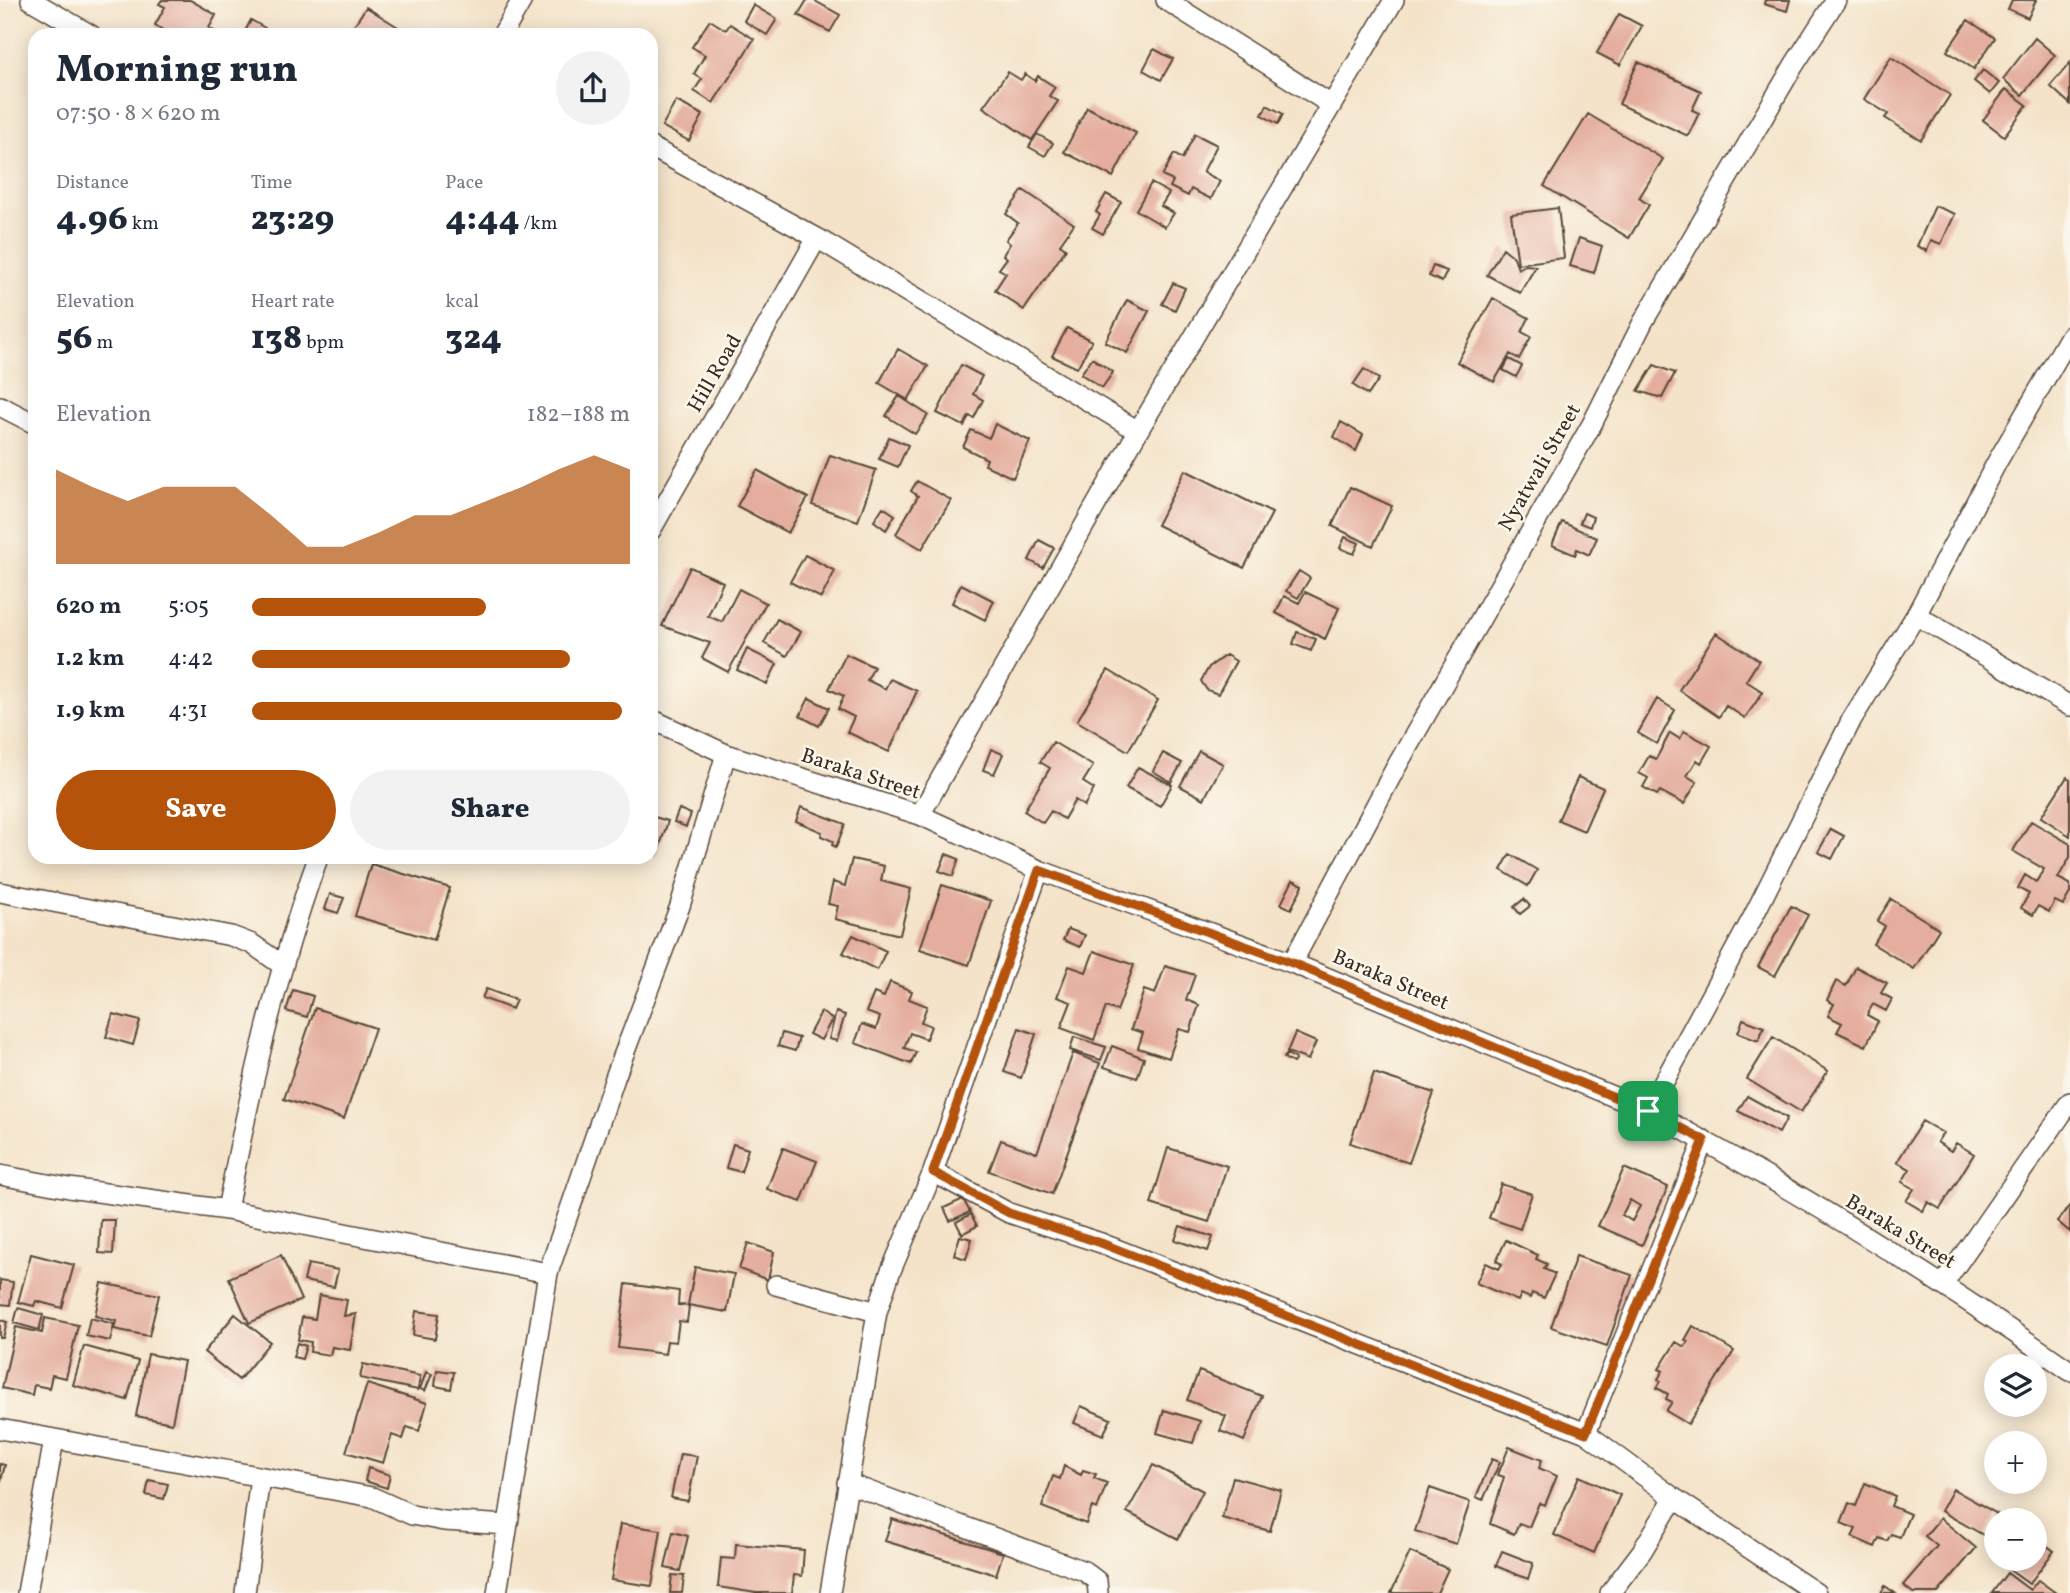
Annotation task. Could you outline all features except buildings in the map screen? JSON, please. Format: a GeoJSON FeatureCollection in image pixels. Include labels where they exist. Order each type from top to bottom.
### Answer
{"type":"FeatureCollection","features":[{"type":"Feature","properties":{"kind":"street"},"geometry":{"type":"LineString","coordinates":[[31,0],[58,7],[83,28]]}},
{"type":"Feature","properties":{"kind":"street"},"geometry":{"type":"LineString","coordinates":[[506,28],[522,0]]}},
{"type":"Feature","properties":{"kind":"street"},"geometry":{"type":"LineString","coordinates":[[1166,0],[1330,104]]}},
{"type":"Feature","properties":{"kind":"street"},"geometry":{"type":"LineString","coordinates":[[920,815],[1138,431],[1394,0]]}},
{"type":"Feature","properties":{"kind":"street","name":"Nyatwali Street"},"geometry":{"type":"LineString","coordinates":[[1292,963],[1401,757],[1592,424],[1643,322],[1794,65],[1836,0]]}},
{"type":"Feature","properties":{"kind":"street"},"geometry":{"type":"LineString","coordinates":[[658,151],[817,238],[1138,431]]}},
{"type":"Feature","properties":{"kind":"street","name":"Hill Road"},"geometry":{"type":"LineString","coordinates":[[658,518],[817,238]]}},
{"type":"Feature","properties":{"kind":"street"},"geometry":{"type":"LineString","coordinates":[[1648,1111],[1753,918],[1852,719],[1916,615],[1997,462],[2070,335]]}},
{"type":"Feature","properties":{"kind":"street"},"geometry":{"type":"LineString","coordinates":[[0,406],[28,420]]}},
{"type":"Feature","properties":{"kind":"street"},"geometry":{"type":"LineString","coordinates":[[1916,615],[2070,706]]}},
{"type":"Feature","properties":{"kind":"street","name":"Baraka Street"},"geometry":{"type":"LineString","coordinates":[[658,722],[726,754],[920,815],[1039,870],[1292,963],[1648,1111],[1704,1140],[1944,1283],[2070,1371]]}},
{"type":"Feature","properties":{"kind":"street"},"geometry":{"type":"LineString","coordinates":[[497,1593],[548,1273],[616,1075],[680,906],[726,754]]}},
{"type":"Feature","properties":{"kind":"street"},"geometry":{"type":"LineString","coordinates":[[227,1210],[251,1087],[282,965],[316,864]]}},
{"type":"Feature","properties":{"kind":"street"},"geometry":{"type":"LineString","coordinates":[[830,1593],[877,1312],[890,1273],[933,1172],[1039,870]]}},
{"type":"Feature","properties":{"kind":"street"},"geometry":{"type":"LineString","coordinates":[[0,892],[231,936],[252,944],[282,965]]}},
{"type":"Feature","properties":{"kind":"street"},"geometry":{"type":"LineString","coordinates":[[1944,1283],[2070,1102]]}},
{"type":"Feature","properties":{"kind":"street"},"geometry":{"type":"LineString","coordinates":[[1586,1433],[1704,1140]]}},
{"type":"Feature","properties":{"kind":"street"},"geometry":{"type":"LineString","coordinates":[[933,1172],[1009,1213],[1101,1243],[1586,1433],[1674,1498],[1816,1593]]}},
{"type":"Feature","properties":{"kind":"street"},"geometry":{"type":"LineString","coordinates":[[0,1175],[69,1188],[227,1210],[548,1273]]}},
{"type":"Feature","properties":{"kind":"street"},"geometry":{"type":"LineString","coordinates":[[776,1285],[877,1312]]}},
{"type":"Feature","properties":{"kind":"street"},"geometry":{"type":"LineString","coordinates":[[0,1429],[372,1497],[412,1516],[508,1525]]}},
{"type":"Feature","properties":{"kind":"street"},"geometry":{"type":"LineString","coordinates":[[27,1593],[54,1439]]}},
{"type":"Feature","properties":{"kind":"street"},"geometry":{"type":"LineString","coordinates":[[245,1593],[260,1477]]}},
{"type":"Feature","properties":{"kind":"street"},"geometry":{"type":"LineString","coordinates":[[847,1483],[1084,1571],[1097,1581],[1098,1593]]}},
{"type":"Feature","properties":{"kind":"street"},"geometry":{"type":"LineString","coordinates":[[1610,1593],[1642,1550],[1674,1498]]}},
{"type":"Feature","properties":{"kind":"route"},"geometry":{"type":"LineString","coordinates":[[1039,870],[1292,963],[1648,1111],[1704,1140],[1586,1433],[1101,1243],[1042,1226],[1009,1213],[933,1172],[1039,870]]}}]}
